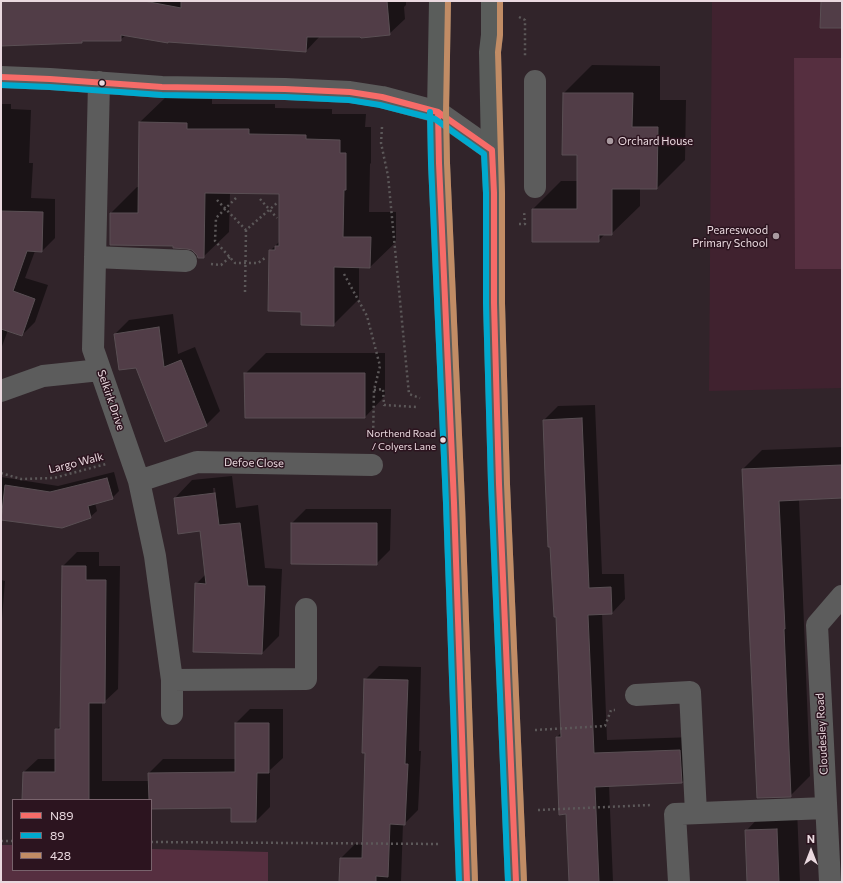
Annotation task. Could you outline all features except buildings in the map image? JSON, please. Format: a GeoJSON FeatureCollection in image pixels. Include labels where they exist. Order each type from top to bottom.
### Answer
{"type":"FeatureCollection","features":[{"type":"Feature","properties":{"kind":"main road"},"geometry":{"type":"LineString","coordinates":[[440,1],[438,112],[439,171],[455,510],[467,882]]}},
{"type":"Feature","properties":{"kind":"main road"},"geometry":{"type":"LineString","coordinates":[[492,1],[490,52],[494,193],[494,303],[499,484],[516,882]]}},
{"type":"Feature","properties":{"kind":"street"},"geometry":{"type":"LineString","coordinates":[[1,77],[50,78],[162,87],[285,89],[350,92],[382,97],[438,112],[492,150]]}},
{"type":"Feature","properties":{"kind":"street"},"geometry":{"type":"LineString","coordinates":[[535,81],[535,187]]}},
{"type":"Feature","properties":{"kind":"street","name":"Selkirk Drive"},"geometry":{"type":"LineString","coordinates":[[99,82],[93,349],[139,481],[155,556],[172,680],[172,714]]}},
{"type":"Feature","properties":{"kind":"street"},"geometry":{"type":"LineString","coordinates":[[95,258],[186,261]]}},
{"type":"Feature","properties":{"kind":"street"},"geometry":{"type":"LineString","coordinates":[[1,391],[44,376],[100,370]]}},
{"type":"Feature","properties":{"kind":"street","name":"Defoe Close"},"geometry":{"type":"LineString","coordinates":[[139,481],[197,462],[372,465]]}},
{"type":"Feature","properties":{"kind":"street","name":"Cloudesley Road"},"geometry":{"type":"LineString","coordinates":[[830,882],[817,624],[842,596]]}},
{"type":"Feature","properties":{"kind":"street"},"geometry":{"type":"LineString","coordinates":[[172,680],[306,679],[306,609]]}},
{"type":"Feature","properties":{"kind":"street"},"geometry":{"type":"LineString","coordinates":[[636,695],[690,692],[696,813]]}},
{"type":"Feature","properties":{"kind":"street"},"geometry":{"type":"LineString","coordinates":[[678,882],[675,814],[826,808]]}},
{"type":"Feature","properties":{"kind":"path"},"geometry":{"type":"LineString","coordinates":[[382,127],[381,143],[388,176],[409,394],[420,398]]}},
{"type":"Feature","properties":{"kind":"path"},"geometry":{"type":"LineString","coordinates":[[236,198],[216,218],[215,241],[235,263],[258,263],[265,258]]}},
{"type":"Feature","properties":{"kind":"path"},"geometry":{"type":"LineString","coordinates":[[260,199],[277,218]]}},
{"type":"Feature","properties":{"kind":"path"},"geometry":{"type":"LineString","coordinates":[[217,200],[246,230],[245,292]]}},
{"type":"Feature","properties":{"kind":"path"},"geometry":{"type":"LineString","coordinates":[[246,230],[277,203]]}},
{"type":"Feature","properties":{"kind":"path"},"geometry":{"type":"LineString","coordinates":[[344,274],[367,316],[380,366],[374,390],[372,465]]}},
{"type":"Feature","properties":{"kind":"path"},"geometry":{"type":"LineString","coordinates":[[374,390],[383,389],[384,405],[417,407]]}},
{"type":"Feature","properties":{"kind":"path","name":"Largo Walk"},"geometry":{"type":"LineString","coordinates":[[1,473],[21,479],[54,478],[130,457]]}},
{"type":"Feature","properties":{"kind":"path"},"geometry":{"type":"LineString","coordinates":[[528,730],[605,726],[611,710],[637,713],[636,695]]}},
{"type":"Feature","properties":{"kind":"path"},"geometry":{"type":"LineString","coordinates":[[534,810],[659,804]]}},
{"type":"Feature","properties":{"kind":"path"},"geometry":{"type":"LineString","coordinates":[[1,841],[12,841]]}},
{"type":"Feature","properties":{"kind":"path"},"geometry":{"type":"LineString","coordinates":[[152,842],[466,845]]}},
{"type":"Feature","properties":{"kind":"shaded area","name":"Peareswood Primary School"},"geometry":{"type":"Polygon","coordinates":[[[712,1],[842,1],[842,388],[709,391],[712,1]]]}},
{"type":"Feature","properties":{"kind":"shaded area"},"geometry":{"type":"Polygon","coordinates":[[[794,58],[842,58],[842,269],[795,269],[794,58]]]}},
{"type":"Feature","properties":{"kind":"shaded area"},"geometry":{"type":"Polygon","coordinates":[[[1,845],[12,845],[12,871],[152,871],[152,849],[268,852],[268,882],[1,882],[1,845]]]}},
{"type":"Feature","properties":{"kind":"transit line","name":"428"},"geometry":{"type":"LineString","coordinates":[[448,1],[446,112],[447,163],[462,503],[475,882]]}},
{"type":"Feature","properties":{"kind":"transit line","name":"428"},"geometry":{"type":"LineString","coordinates":[[500,1],[500,35],[498,52],[502,193],[502,303],[507,484],[524,882]]}},
{"type":"Feature","properties":{"kind":"transit line","name":"N89"},"geometry":{"type":"LineString","coordinates":[[1,77],[162,87],[285,89],[350,92],[382,97],[438,112],[492,150],[494,193],[494,303],[499,484],[516,882]]}},
{"type":"Feature","properties":{"kind":"transit line","name":"89"},"geometry":{"type":"LineString","coordinates":[[1,85],[162,95],[285,97],[349,100],[380,105],[435,119],[484,154],[491,484],[508,882]]}},
{"type":"Feature","properties":{"kind":"transit line","name":"89"},"geometry":{"type":"LineString","coordinates":[[430,112],[446,503],[459,882]]}},
{"type":"Feature","properties":{"kind":"transit line","name":"N89"},"geometry":{"type":"LineString","coordinates":[[438,112],[454,503],[467,882]]}},
{"type":"Feature","properties":{"kind":"place","name":"Orchard House"},"geometry":{"type":"Point","coordinates":[610,141]}},
{"type":"Feature","properties":{"kind":"place","name":"Peareswood Primary School"},"geometry":{"type":"Point","coordinates":[776,236]}},
{"type":"Feature","properties":{"kind":"place","name":"Northend Road / Colyers Lane"},"geometry":{"type":"Point","coordinates":[443,440]}}]}
